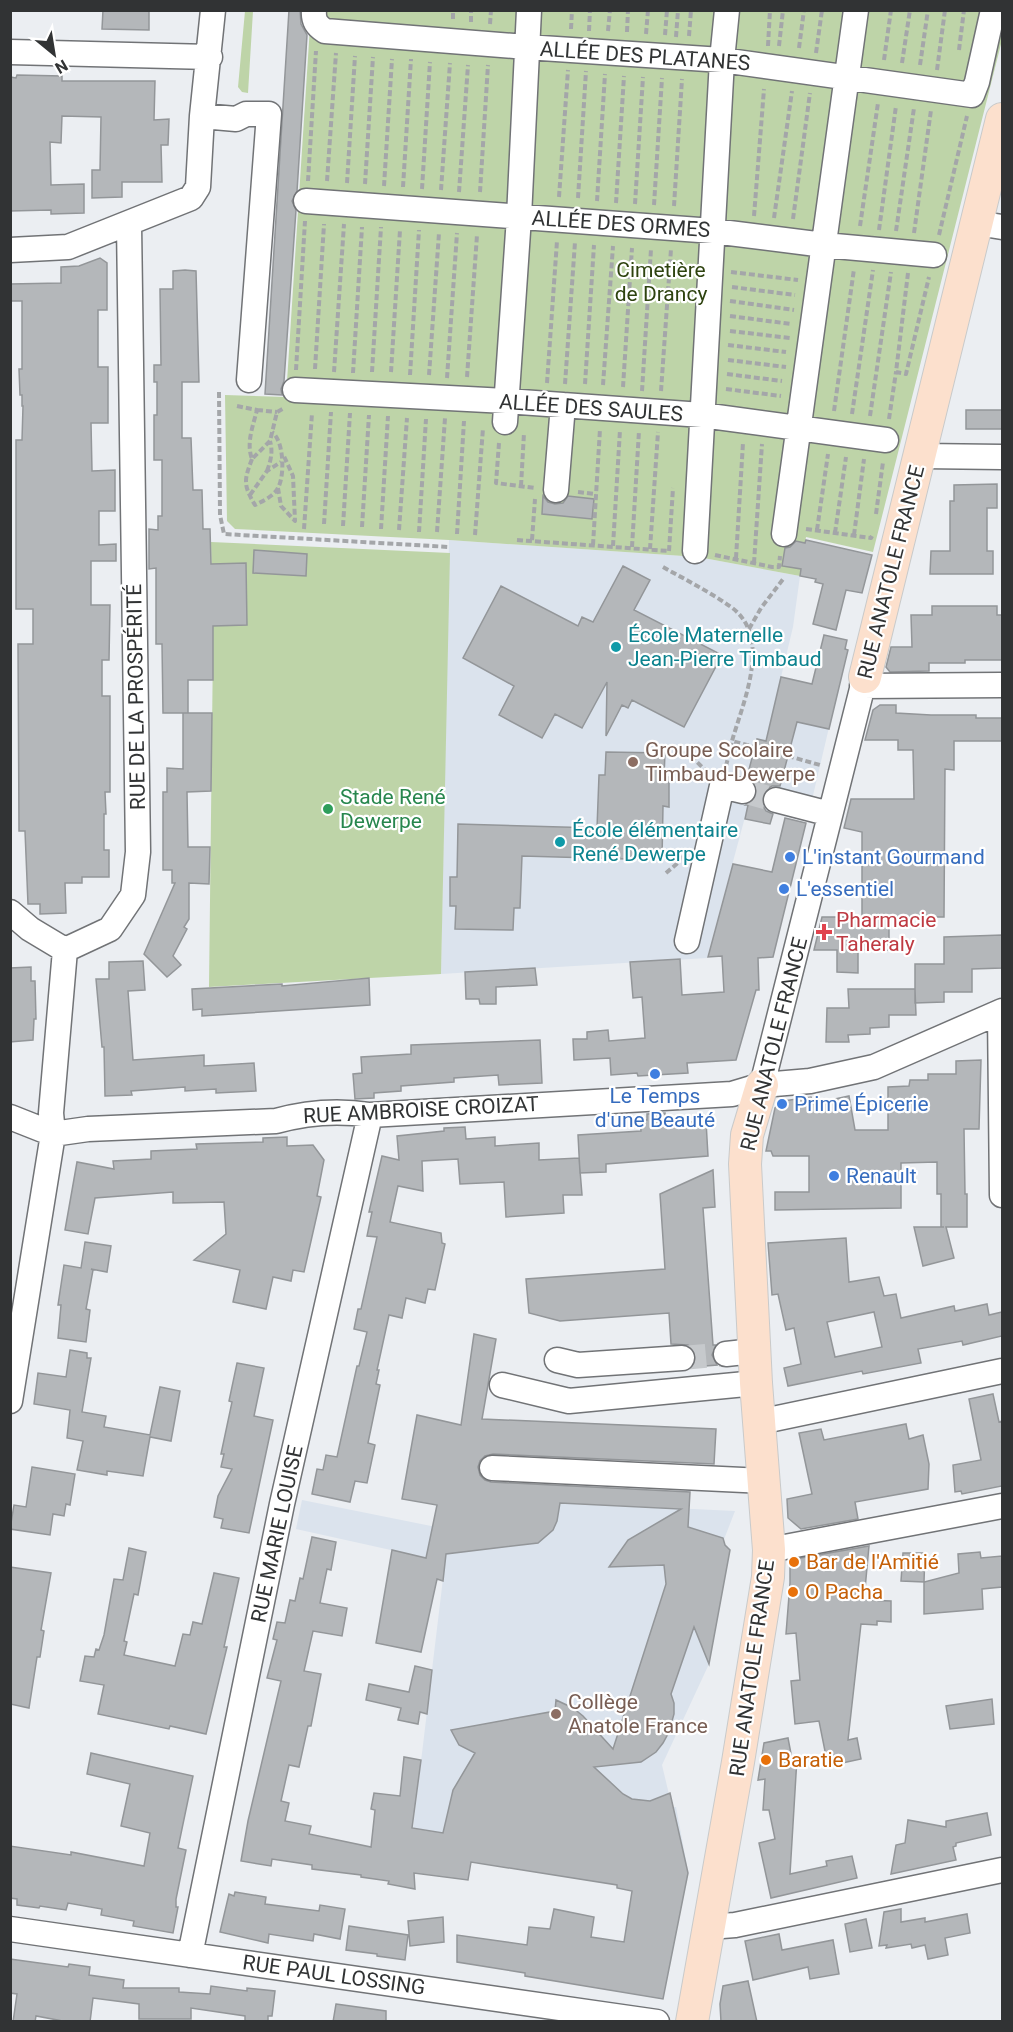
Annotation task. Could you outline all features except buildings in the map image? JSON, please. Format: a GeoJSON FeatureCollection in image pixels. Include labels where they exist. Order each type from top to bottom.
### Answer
{"type":"FeatureCollection","features":[{"type":"Feature","properties":{"kind":"main road","name":"RUE ANATOLE FRANCE"},"geometry":{"type":"LineString","coordinates":[[863,682],[920,454],[990,225],[1002,119]]}},
{"type":"Feature","properties":{"kind":"main road","name":"RUE ANATOLE FRANCE"},"geometry":{"type":"LineString","coordinates":[[692,2022],[768,1576],[769,1550],[765,1481],[756,1383],[740,1353],[747,1135],[762,1085]]}},
{"type":"Feature","properties":{"kind":"street"},"geometry":{"type":"LineString","coordinates":[[10,250],[68,247],[191,198],[198,187],[202,116],[210,57],[213,10]]}},
{"type":"Feature","properties":{"kind":"street"},"geometry":{"type":"LineString","coordinates":[[505,412],[519,217],[529,10]]}},
{"type":"Feature","properties":{"kind":"street"},"geometry":{"type":"LineString","coordinates":[[695,551],[709,416],[716,309],[713,231],[722,60],[727,10]]}},
{"type":"Feature","properties":{"kind":"street"},"geometry":{"type":"LineString","coordinates":[[784,530],[797,428],[798,354],[824,245],[856,10]]}},
{"type":"Feature","properties":{"kind":"street"},"geometry":{"type":"LineString","coordinates":[[972,95],[993,10]]}},
{"type":"Feature","properties":{"kind":"street","name":"ALLÉE DES PLATANES"},"geometry":{"type":"LineString","coordinates":[[395,35],[526,47],[722,60],[972,95]]}},
{"type":"Feature","properties":{"kind":"street"},"geometry":{"type":"LineString","coordinates":[[10,52],[210,57]]}},
{"type":"Feature","properties":{"kind":"street"},"geometry":{"type":"LineString","coordinates":[[202,116],[236,119],[246,114],[269,114],[249,380]]}},
{"type":"Feature","properties":{"kind":"street","name":"ALLÉE DES ORMES"},"geometry":{"type":"LineString","coordinates":[[392,208],[713,231],[824,245],[923,254]]}},
{"type":"Feature","properties":{"kind":"street","name":"RUE DE LA PROSPÉRITÉ"},"geometry":{"type":"LineString","coordinates":[[65,950],[110,928],[132,895],[138,852],[129,224]]}},
{"type":"Feature","properties":{"kind":"street","name":"ALLÉE DES SAULES"},"geometry":{"type":"LineString","coordinates":[[371,396],[505,412],[612,409],[709,416],[886,440]]}},
{"type":"Feature","properties":{"kind":"street"},"geometry":{"type":"LineString","coordinates":[[567,491],[612,409]]}},
{"type":"Feature","properties":{"kind":"street"},"geometry":{"type":"LineString","coordinates":[[920,454],[922,456],[1002,457]]}},
{"type":"Feature","properties":{"kind":"street"},"geometry":{"type":"LineString","coordinates":[[863,682],[1002,685]]}},
{"type":"Feature","properties":{"kind":"street","name":"RUE ANATOLE FRANCE"},"geometry":{"type":"LineString","coordinates":[[762,1085],[863,682]]}},
{"type":"Feature","properties":{"kind":"street"},"geometry":{"type":"LineString","coordinates":[[687,941],[733,788]]}},
{"type":"Feature","properties":{"kind":"street"},"geometry":{"type":"LineString","coordinates":[[776,800],[830,814]]}},
{"type":"Feature","properties":{"kind":"street"},"geometry":{"type":"LineString","coordinates":[[10,912],[30,929],[65,950],[51,1113],[53,1134],[10,1401]]}},
{"type":"Feature","properties":{"kind":"street"},"geometry":{"type":"LineString","coordinates":[[1001,1011],[1002,1195]]}},
{"type":"Feature","properties":{"kind":"street","name":"RUE AMBROISE CROIZAT"},"geometry":{"type":"LineString","coordinates":[[10,1117],[53,1134],[97,1129],[276,1121],[299,1114],[343,1111],[370,1115],[732,1094],[762,1085],[810,1081],[874,1066],[1001,1011]]}},
{"type":"Feature","properties":{"kind":"street","name":"RUE MARIE LOUISE"},"geometry":{"type":"LineString","coordinates":[[190,1955],[289,1519],[370,1115]]}},
{"type":"Feature","properties":{"kind":"street"},"geometry":{"type":"LineString","coordinates":[[556,1360],[578,1365],[682,1358]]}},
{"type":"Feature","properties":{"kind":"street"},"geometry":{"type":"LineString","coordinates":[[759,1422],[1002,1371]]}},
{"type":"Feature","properties":{"kind":"street"},"geometry":{"type":"LineString","coordinates":[[502,1385],[569,1401],[756,1383]]}},
{"type":"Feature","properties":{"kind":"street"},"geometry":{"type":"LineString","coordinates":[[492,1468],[765,1481]]}},
{"type":"Feature","properties":{"kind":"street"},"geometry":{"type":"LineString","coordinates":[[769,1550],[1002,1506]]}},
{"type":"Feature","properties":{"kind":"street"},"geometry":{"type":"LineString","coordinates":[[709,1927],[735,1925],[1002,1869]]}},
{"type":"Feature","properties":{"kind":"street","name":"RUE PAUL LOSSING"},"geometry":{"type":"LineString","coordinates":[[10,1929],[657,2022]]}},
{"type":"Feature","properties":{"kind":"path"},"geometry":{"type":"LineString","coordinates":[[395,35],[453,10]]}},
{"type":"Feature","properties":{"kind":"path"},"geometry":{"type":"LineString","coordinates":[[395,35],[471,10]]}},
{"type":"Feature","properties":{"kind":"path"},"geometry":{"type":"LineString","coordinates":[[395,35],[491,10]]}},
{"type":"Feature","properties":{"kind":"path"},"geometry":{"type":"LineString","coordinates":[[610,10],[645,55],[634,225],[612,409],[650,549]]}},
{"type":"Feature","properties":{"kind":"path"},"geometry":{"type":"LineString","coordinates":[[628,10],[645,55],[634,225],[612,409],[632,547]]}},
{"type":"Feature","properties":{"kind":"path"},"geometry":{"type":"LineString","coordinates":[[593,545],[634,225],[648,10]]}},
{"type":"Feature","properties":{"kind":"path"},"geometry":{"type":"LineString","coordinates":[[612,546],[612,409],[634,225],[645,55],[667,10]]}},
{"type":"Feature","properties":{"kind":"path"},"geometry":{"type":"LineString","coordinates":[[770,10],[788,69],[771,238]]}},
{"type":"Feature","properties":{"kind":"path"},"geometry":{"type":"LineString","coordinates":[[771,238],[788,69],[783,10]]}},
{"type":"Feature","properties":{"kind":"path"},"geometry":{"type":"LineString","coordinates":[[771,238],[788,69],[804,10]]}},
{"type":"Feature","properties":{"kind":"path"},"geometry":{"type":"LineString","coordinates":[[788,69],[822,10]]}},
{"type":"Feature","properties":{"kind":"path"},"geometry":{"type":"LineString","coordinates":[[896,372],[906,374],[923,254],[934,90],[945,10]]}},
{"type":"Feature","properties":{"kind":"path"},"geometry":{"type":"LineString","coordinates":[[362,527],[371,396],[392,208],[395,35]]}},
{"type":"Feature","properties":{"kind":"path"},"geometry":{"type":"LineString","coordinates":[[343,526],[371,396],[392,208],[395,35]]}},
{"type":"Feature","properties":{"kind":"path"},"geometry":{"type":"LineString","coordinates":[[381,529],[371,396],[392,208],[395,35]]}},
{"type":"Feature","properties":{"kind":"path"},"geometry":{"type":"LineString","coordinates":[[324,524],[371,396],[392,208],[395,35]]}},
{"type":"Feature","properties":{"kind":"path"},"geometry":{"type":"LineString","coordinates":[[395,35],[392,208],[371,396],[399,530]]}},
{"type":"Feature","properties":{"kind":"path"},"geometry":{"type":"LineString","coordinates":[[304,529],[371,396],[392,208],[395,35]]}},
{"type":"Feature","properties":{"kind":"path"},"geometry":{"type":"LineString","coordinates":[[395,35],[392,208],[371,396],[419,532]]}},
{"type":"Feature","properties":{"kind":"path"},"geometry":{"type":"LineString","coordinates":[[395,35],[392,208],[371,396],[437,532]]}},
{"type":"Feature","properties":{"kind":"path"},"geometry":{"type":"LineString","coordinates":[[395,35],[392,208],[371,396],[457,534]]}},
{"type":"Feature","properties":{"kind":"path"},"geometry":{"type":"LineString","coordinates":[[612,409],[634,225],[645,55]]}},
{"type":"Feature","properties":{"kind":"path"},"geometry":{"type":"LineString","coordinates":[[875,521],[896,372],[923,254],[972,95]]}},
{"type":"Feature","properties":{"kind":"path"},"geometry":{"type":"LineString","coordinates":[[726,272],[802,281]]}},
{"type":"Feature","properties":{"kind":"path"},"geometry":{"type":"LineString","coordinates":[[725,286],[800,296]]}},
{"type":"Feature","properties":{"kind":"path"},"geometry":{"type":"LineString","coordinates":[[716,309],[798,311]]}},
{"type":"Feature","properties":{"kind":"path"},"geometry":{"type":"LineString","coordinates":[[716,309],[731,316],[796,324]]}},
{"type":"Feature","properties":{"kind":"path"},"geometry":{"type":"LineString","coordinates":[[730,331],[798,354],[725,344],[730,331]]}},
{"type":"Feature","properties":{"kind":"path"},"geometry":{"type":"LineString","coordinates":[[721,359],[798,354]]}},
{"type":"Feature","properties":{"kind":"path"},"geometry":{"type":"LineString","coordinates":[[720,373],[789,382]]}},
{"type":"Feature","properties":{"kind":"path"},"geometry":{"type":"LineString","coordinates":[[709,416],[719,388],[787,396]]}},
{"type":"Feature","properties":{"kind":"path"},"geometry":{"type":"LineString","coordinates":[[219,392],[220,515],[224,534],[449,547]]}},
{"type":"Feature","properties":{"kind":"path"},"geometry":{"type":"LineString","coordinates":[[237,406],[277,412],[371,396]]}},
{"type":"Feature","properties":{"kind":"path"},"geometry":{"type":"LineString","coordinates":[[252,459],[249,452],[250,438],[257,410]]}},
{"type":"Feature","properties":{"kind":"path"},"geometry":{"type":"LineString","coordinates":[[250,496],[267,471],[271,459],[270,441],[277,412]]}},
{"type":"Feature","properties":{"kind":"path"},"geometry":{"type":"LineString","coordinates":[[496,483],[499,435],[505,412]]}},
{"type":"Feature","properties":{"kind":"path"},"geometry":{"type":"LineString","coordinates":[[736,559],[754,423]]}},
{"type":"Feature","properties":{"kind":"path"},"geometry":{"type":"LineString","coordinates":[[754,423],[754,563]]}},
{"type":"Feature","properties":{"kind":"path"},"geometry":{"type":"LineString","coordinates":[[272,432],[276,434],[293,476],[295,521],[281,506],[278,488],[283,453]]}},
{"type":"Feature","properties":{"kind":"path"},"geometry":{"type":"LineString","coordinates":[[270,441],[252,459],[246,477],[246,489],[255,505],[268,498],[278,488]]}},
{"type":"Feature","properties":{"kind":"path"},"geometry":{"type":"LineString","coordinates":[[267,471],[282,462]]}},
{"type":"Feature","properties":{"kind":"path"},"geometry":{"type":"LineString","coordinates":[[567,491],[579,482]]}},
{"type":"Feature","properties":{"kind":"path"},"geometry":{"type":"LineString","coordinates":[[517,540],[695,551],[779,567],[784,530],[871,538],[873,533]]}},
{"type":"Feature","properties":{"kind":"path"},"geometry":{"type":"LineString","coordinates":[[663,567],[733,608],[746,622],[754,646],[751,674],[732,741],[755,747]]}},
{"type":"Feature","properties":{"kind":"path"},"geometry":{"type":"LineString","coordinates":[[748,630],[784,578]]}},
{"type":"Feature","properties":{"kind":"path"},"geometry":{"type":"LineString","coordinates":[[666,746],[691,756],[733,788]]}},
{"type":"Feature","properties":{"kind":"path"},"geometry":{"type":"LineString","coordinates":[[788,756],[841,771]]}},
{"type":"Feature","properties":{"kind":"shaded area","name":"Groupe Scolaire Timbaud-Dewerpe"},"geometry":{"type":"Polygon","coordinates":[[[449,540],[698,557],[800,576],[793,627],[781,677],[831,719],[807,821],[748,806],[707,958],[441,974],[449,540]]]}},
{"type":"Feature","properties":{"kind":"shaded area","name":"Collège Anatole France"},"geometry":{"type":"Polygon","coordinates":[[[463,1498],[735,1511],[723,1542],[730,1550],[709,1664],[662,1765],[672,1807],[676,1807],[688,1871],[413,1828],[445,1562],[296,1529],[302,1500],[451,1530],[463,1498]]]}},
{"type":"Feature","properties":{"kind":"green space"},"geometry":{"type":"Polygon","coordinates":[[[245,11],[253,11],[248,93],[242,92],[238,87],[245,11]]]}},
{"type":"Feature","properties":{"kind":"green space","name":"Cimetière de Drancy"},"geometry":{"type":"Polygon","coordinates":[[[311,11],[1002,11],[1002,40],[873,552],[806,537],[800,576],[698,557],[449,540],[235,529],[227,521],[225,395],[286,397],[311,11]]]}},
{"type":"Feature","properties":{"kind":"green space","name":"Stade René Dewerpe"},"geometry":{"type":"Polygon","coordinates":[[[211,542],[450,553],[441,974],[209,987],[213,645],[211,542]]]}},
{"type":"Feature","properties":{"kind":"tunnel"},"geometry":{"type":"LineString","coordinates":[[743,791],[776,800]]}},
{"type":"Feature","properties":{"kind":"tunnel"},"geometry":{"type":"LineString","coordinates":[[682,1358],[726,1354]]}},
{"type":"Feature","properties":{"kind":"place","name":"École Maternelle Jean-Pierre Timbaud"},"geometry":{"type":"Point","coordinates":[616,647]}},
{"type":"Feature","properties":{"kind":"place","name":"Groupe Scolaire Timbaud-Dewerpe"},"geometry":{"type":"Point","coordinates":[633,762]}},
{"type":"Feature","properties":{"kind":"place","name":"Stade René Dewerpe"},"geometry":{"type":"Point","coordinates":[328,809]}},
{"type":"Feature","properties":{"kind":"place","name":"École élémentaire René Dewerpe"},"geometry":{"type":"Point","coordinates":[560,842]}},
{"type":"Feature","properties":{"kind":"place","name":"L'instant Gourmand"},"geometry":{"type":"Point","coordinates":[790,857]}},
{"type":"Feature","properties":{"kind":"place","name":"L'essentiel"},"geometry":{"type":"Point","coordinates":[784,889]}},
{"type":"Feature","properties":{"kind":"place","name":"Pharmacie Taheraly"},"geometry":{"type":"Point","coordinates":[824,932]}},
{"type":"Feature","properties":{"kind":"place","name":"Le Temps d'une Beauté"},"geometry":{"type":"Point","coordinates":[655,1074]}},
{"type":"Feature","properties":{"kind":"place","name":"Prime Épicerie"},"geometry":{"type":"Point","coordinates":[782,1104]}},
{"type":"Feature","properties":{"kind":"place","name":"Renault"},"geometry":{"type":"Point","coordinates":[834,1176]}},
{"type":"Feature","properties":{"kind":"place","name":"Bar de l'Amitié"},"geometry":{"type":"Point","coordinates":[794,1562]}},
{"type":"Feature","properties":{"kind":"place","name":"O Pacha"},"geometry":{"type":"Point","coordinates":[793,1592]}},
{"type":"Feature","properties":{"kind":"place","name":"Collège Anatole France"},"geometry":{"type":"Point","coordinates":[556,1714]}},
{"type":"Feature","properties":{"kind":"place","name":"Baratie"},"geometry":{"type":"Point","coordinates":[766,1760]}}]}
